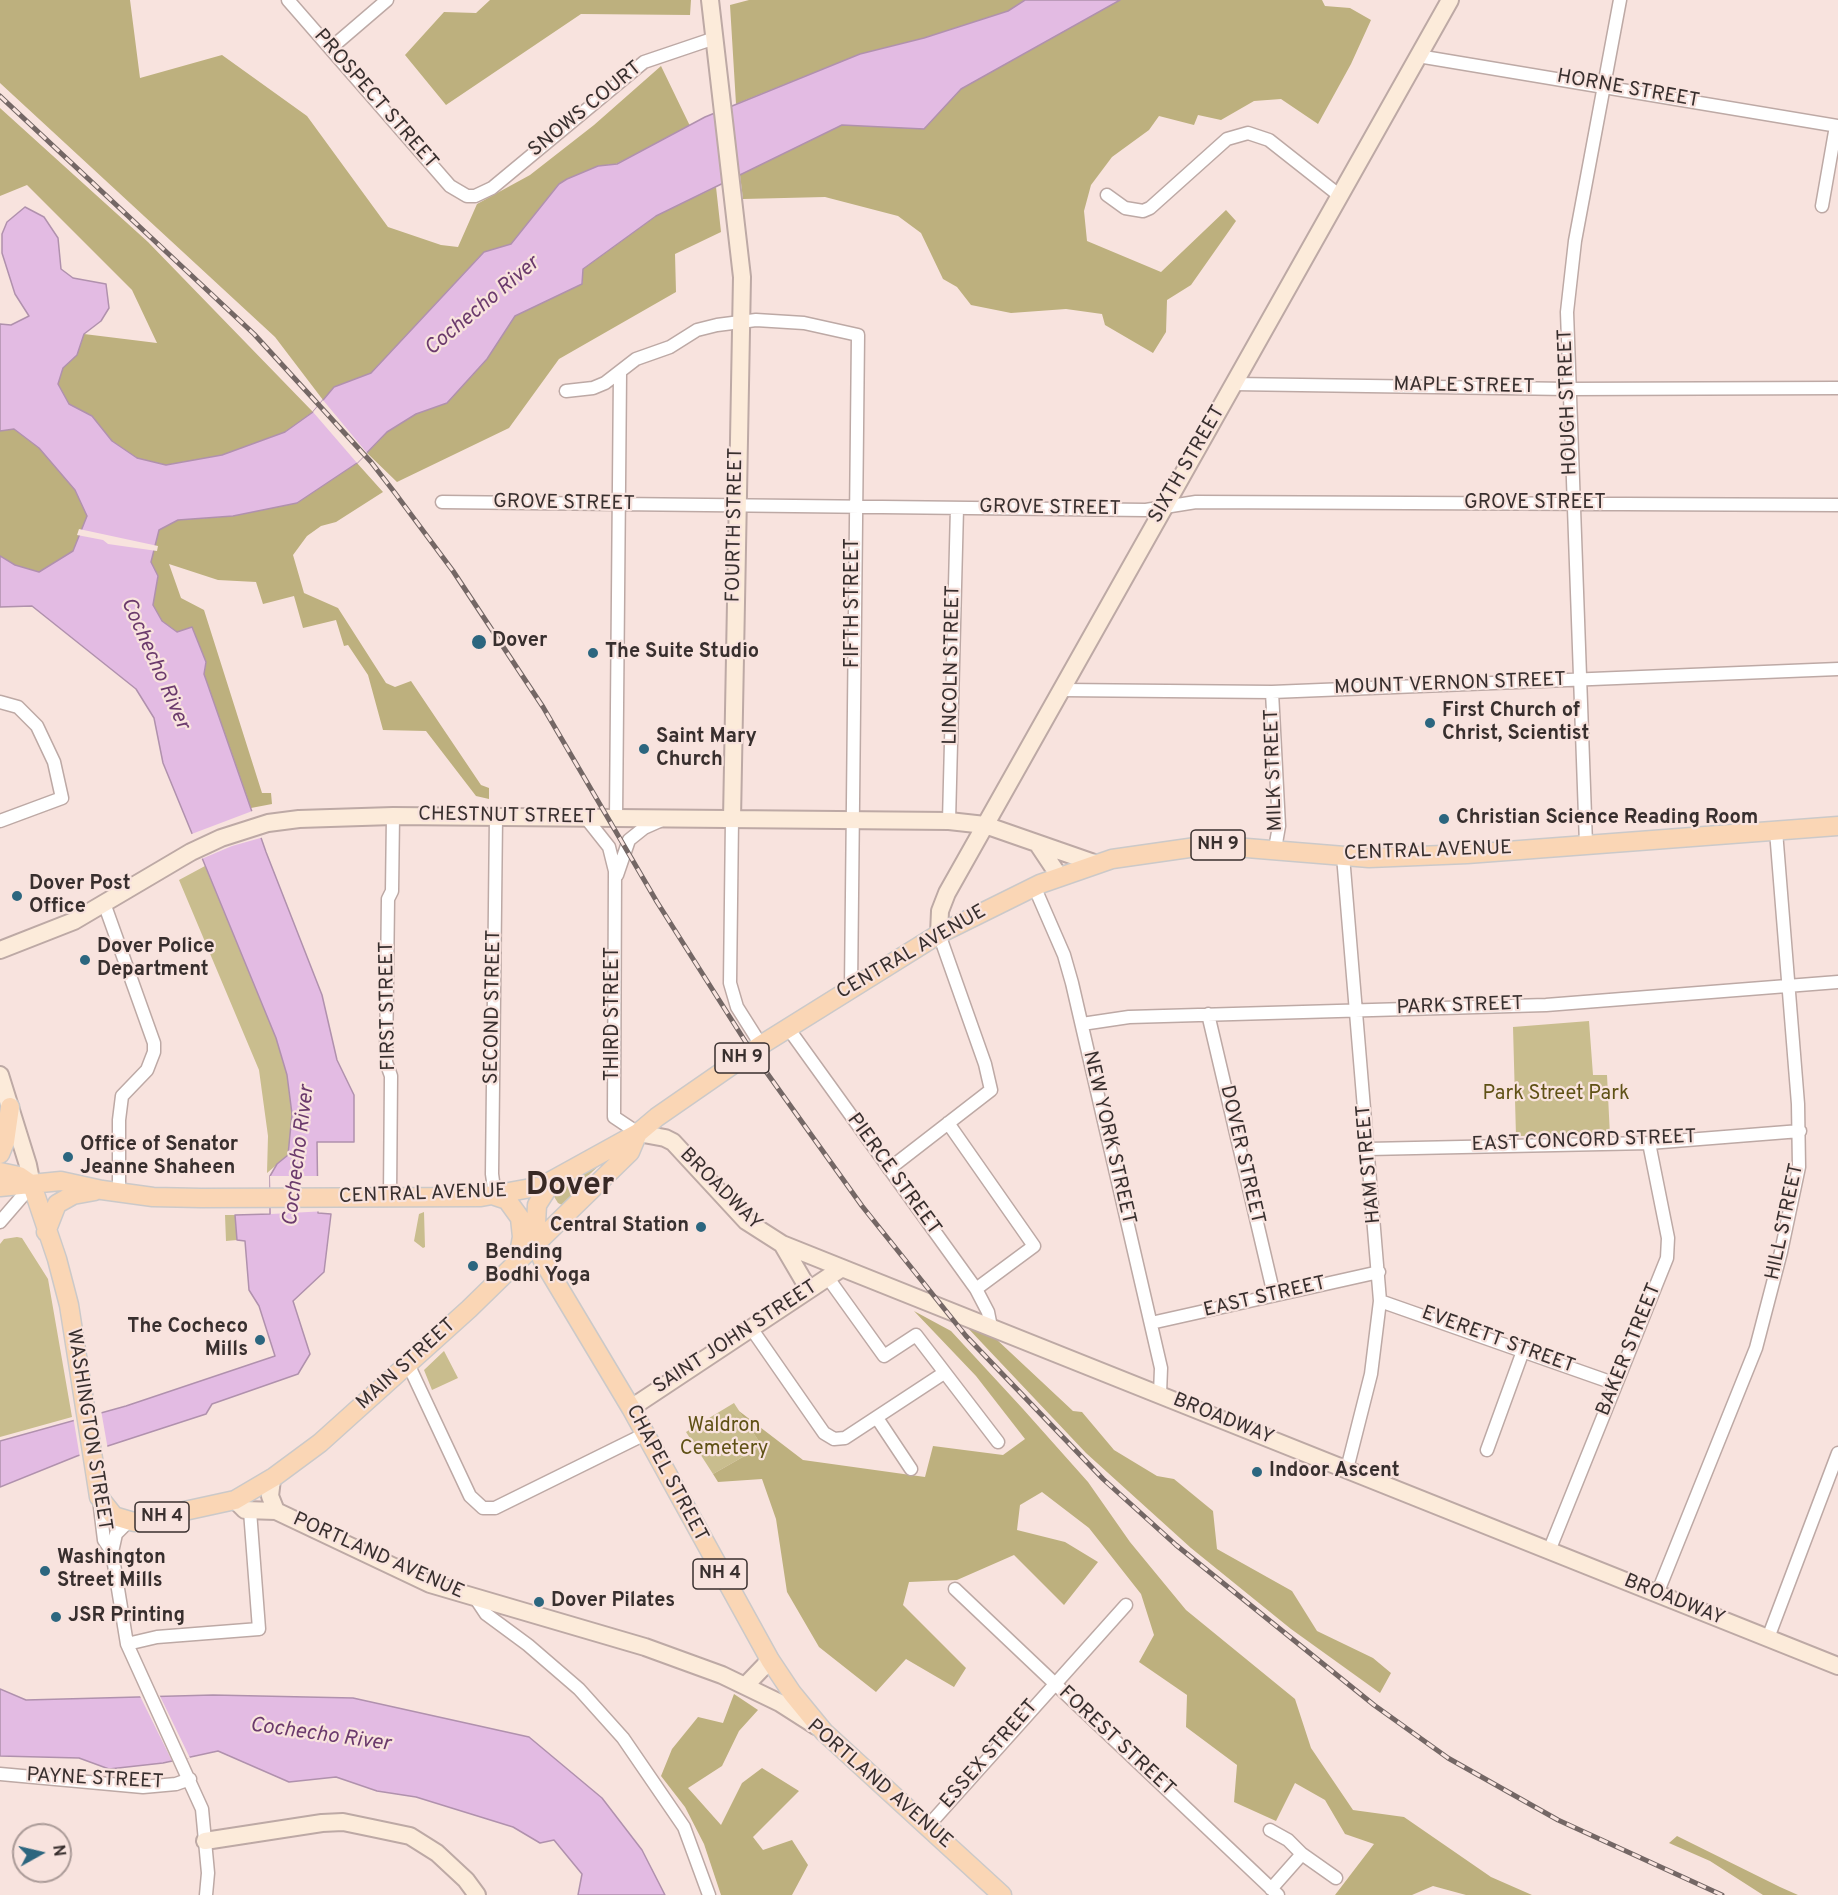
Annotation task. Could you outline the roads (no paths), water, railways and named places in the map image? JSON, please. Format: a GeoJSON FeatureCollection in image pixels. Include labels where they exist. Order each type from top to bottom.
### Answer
{"type":"FeatureCollection","features":[{"type":"Feature","properties":{"kind":"main road","name":"CENTRAL AVENUE"},"geometry":{"type":"LineString","coordinates":[[0,1187],[61,1181],[111,1191],[181,1198],[495,1196],[547,1189],[638,1133],[761,1045],[939,934],[1034,886],[1094,863],[1186,846],[1210,845],[1275,849],[1368,858],[1467,854],[1838,826]]}},
{"type":"Feature","properties":{"kind":"main road"},"geometry":{"type":"LineString","coordinates":[[0,1155],[5,1142],[10,1107]]}},
{"type":"Feature","properties":{"kind":"main road","name":"MAIN STREET"},"geometry":{"type":"LineString","coordinates":[[128,1522],[199,1510],[235,1500],[272,1479],[335,1431],[409,1366],[630,1152],[638,1133]]}},
{"type":"Feature","properties":{"kind":"main road"},"geometry":{"type":"LineString","coordinates":[[0,1172],[19,1176],[32,1185]]}},
{"type":"Feature","properties":{"kind":"main road","name":"WASHINGTON STREET"},"geometry":{"type":"LineString","coordinates":[[32,1185],[69,1305],[99,1497]]}},
{"type":"Feature","properties":{"kind":"main road"},"geometry":{"type":"LineString","coordinates":[[547,1189],[556,1211],[565,1214]]}},
{"type":"Feature","properties":{"kind":"main road"},"geometry":{"type":"LineString","coordinates":[[536,1242],[537,1205],[547,1189]]}},
{"type":"Feature","properties":{"kind":"main road"},"geometry":{"type":"LineString","coordinates":[[46,1232],[57,1204],[73,1195],[111,1191]]}},
{"type":"Feature","properties":{"kind":"main road"},"geometry":{"type":"LineString","coordinates":[[495,1196],[507,1200],[520,1218],[521,1245],[518,1259]]}},
{"type":"Feature","properties":{"kind":"main road","name":"CHAPEL STREET"},"geometry":{"type":"LineString","coordinates":[[536,1242],[543,1261],[631,1408],[770,1660],[792,1693],[824,1732]]}},
{"type":"Feature","properties":{"kind":"main road","name":"NH 4"},"geometry":{"type":"LineString","coordinates":[[99,1497],[108,1512],[128,1522]]}},
{"type":"Feature","properties":{"kind":"main road","name":"PORTLAND AVENUE"},"geometry":{"type":"LineString","coordinates":[[824,1732],[1002,1895]]}},
{"type":"Feature","properties":{"kind":"street","name":"PROSPECT STREET"},"geometry":{"type":"LineString","coordinates":[[288,0],[450,186],[467,196]]}},
{"type":"Feature","properties":{"kind":"street"},"geometry":{"type":"LineString","coordinates":[[331,48],[387,0]]}},
{"type":"Feature","properties":{"kind":"street","name":"FOURTH STREET"},"geometry":{"type":"LineString","coordinates":[[710,0],[742,258],[730,964],[732,996],[761,1045]]}},
{"type":"Feature","properties":{"kind":"street","name":"SIXTH STREET"},"geometry":{"type":"LineString","coordinates":[[939,934],[940,911],[947,893],[1450,0]]}},
{"type":"Feature","properties":{"kind":"street","name":"HOUGH STREET"},"geometry":{"type":"LineString","coordinates":[[1586,844],[1568,388],[1569,281],[1602,85],[1620,0]]}},
{"type":"Feature","properties":{"kind":"street","name":"SNOWS COURT"},"geometry":{"type":"LineString","coordinates":[[467,196],[475,196],[492,188],[644,62],[715,38]]}},
{"type":"Feature","properties":{"kind":"street","name":"HORNE STREET"},"geometry":{"type":"LineString","coordinates":[[1419,56],[1837,126]]}},
{"type":"Feature","properties":{"kind":"street"},"geometry":{"type":"LineString","coordinates":[[1822,206],[1837,126]]}},
{"type":"Feature","properties":{"kind":"street"},"geometry":{"type":"LineString","coordinates":[[1107,195],[1125,208],[1143,211],[1150,208],[1227,139],[1248,133],[1269,140],[1340,196]]}},
{"type":"Feature","properties":{"kind":"street"},"geometry":{"type":"LineString","coordinates":[[566,390],[592,388],[620,373],[636,359],[670,347],[697,330],[741,321]]}},
{"type":"Feature","properties":{"kind":"street","name":"FIFTH STREET"},"geometry":{"type":"LineString","coordinates":[[741,321],[804,323],[833,327],[858,335],[851,988]]}},
{"type":"Feature","properties":{"kind":"street"},"geometry":{"type":"LineString","coordinates":[[616,818],[620,373]]}},
{"type":"Feature","properties":{"kind":"street","name":"MAPLE STREET"},"geometry":{"type":"LineString","coordinates":[[1234,384],[1838,388]]}},
{"type":"Feature","properties":{"kind":"street","name":"GROVE STREET"},"geometry":{"type":"LineString","coordinates":[[442,502],[1146,510],[1196,502],[1838,505]]}},
{"type":"Feature","properties":{"kind":"street","name":"LINCOLN STREET"},"geometry":{"type":"LineString","coordinates":[[949,821],[957,508]]}},
{"type":"Feature","properties":{"kind":"street","name":"MOUNT VERNON STREET"},"geometry":{"type":"LineString","coordinates":[[1062,690],[1272,692],[1838,669]]}},
{"type":"Feature","properties":{"kind":"street","name":"MILK STREET"},"geometry":{"type":"LineString","coordinates":[[1272,692],[1278,826],[1275,849]]}},
{"type":"Feature","properties":{"kind":"street"},"geometry":{"type":"LineString","coordinates":[[0,702],[18,707],[37,726],[54,762],[62,798],[0,821]]}},
{"type":"Feature","properties":{"kind":"street","name":"CHESTNUT STREET"},"geometry":{"type":"LineString","coordinates":[[0,950],[74,921],[178,860],[221,838],[268,823],[299,819],[393,816],[732,819],[853,812],[985,825],[1039,846],[1094,863]]}},
{"type":"Feature","properties":{"kind":"street","name":"FIRST STREET"},"geometry":{"type":"LineString","coordinates":[[390,1197],[391,1076],[386,1062],[388,899],[392,882],[393,816]]}},
{"type":"Feature","properties":{"kind":"street","name":"SECOND STREET"},"geometry":{"type":"LineString","coordinates":[[495,1196],[492,1163],[496,817]]}},
{"type":"Feature","properties":{"kind":"street","name":"THIRD STREET"},"geometry":{"type":"LineString","coordinates":[[586,818],[609,847],[615,882],[614,1117],[638,1133]]}},
{"type":"Feature","properties":{"kind":"street","name":"THIRD STREET"},"geometry":{"type":"LineString","coordinates":[[615,882],[629,840],[644,828],[667,818]]}},
{"type":"Feature","properties":{"kind":"street","name":"HILL STREET"},"geometry":{"type":"LineString","coordinates":[[1657,1594],[1762,1327],[1797,1186],[1800,1131],[1776,831]]}},
{"type":"Feature","properties":{"kind":"street"},"geometry":{"type":"LineString","coordinates":[[1039,846],[1059,876]]}},
{"type":"Feature","properties":{"kind":"street","name":"HAM STREET"},"geometry":{"type":"LineString","coordinates":[[1343,856],[1380,1301],[1371,1374],[1347,1469]]}},
{"type":"Feature","properties":{"kind":"street","name":"NEW YORK STREET"},"geometry":{"type":"LineString","coordinates":[[1034,886],[1064,955],[1082,1024],[1161,1368],[1160,1394]]}},
{"type":"Feature","properties":{"kind":"street"},"geometry":{"type":"LineString","coordinates":[[104,903],[154,1043],[154,1052],[147,1070],[122,1096],[111,1191]]}},
{"type":"Feature","properties":{"kind":"street"},"geometry":{"type":"LineString","coordinates":[[889,1169],[987,1094],[992,1085],[939,934]]}},
{"type":"Feature","properties":{"kind":"street","name":"PARK STREET"},"geometry":{"type":"LineString","coordinates":[[1082,1024],[1129,1017],[1546,1005],[1838,982]]}},
{"type":"Feature","properties":{"kind":"street","name":"DOVER STREET"},"geometry":{"type":"LineString","coordinates":[[1208,1014],[1274,1295]]}},
{"type":"Feature","properties":{"kind":"street","name":"PIERCE STREET"},"geometry":{"type":"LineString","coordinates":[[788,1028],[976,1289],[988,1312],[991,1327]]}},
{"type":"Feature","properties":{"kind":"street","name":"WASHINGTON STREET"},"geometry":{"type":"LineString","coordinates":[[1,1083],[32,1185]]}},
{"type":"Feature","properties":{"kind":"street"},"geometry":{"type":"LineString","coordinates":[[948,1124],[1034,1246],[976,1289]]}},
{"type":"Feature","properties":{"kind":"street","name":"EAST CONCORD STREET"},"geometry":{"type":"LineString","coordinates":[[1368,1149],[1649,1143],[1800,1131]]}},
{"type":"Feature","properties":{"kind":"street","name":"BROADWAY"},"geometry":{"type":"LineString","coordinates":[[638,1133],[665,1138],[673,1142],[746,1221],[835,1273],[991,1327],[1838,1666]]}},
{"type":"Feature","properties":{"kind":"street","name":"BAKER STREET"},"geometry":{"type":"LineString","coordinates":[[1549,1551],[1669,1250],[1649,1143]]}},
{"type":"Feature","properties":{"kind":"street"},"geometry":{"type":"LineString","coordinates":[[0,1222],[32,1185]]}},
{"type":"Feature","properties":{"kind":"street"},"geometry":{"type":"LineString","coordinates":[[782,1244],[809,1290]]}},
{"type":"Feature","properties":{"kind":"street","name":"EAST STREET"},"geometry":{"type":"LineString","coordinates":[[1151,1323],[1379,1272]]}},
{"type":"Feature","properties":{"kind":"street"},"geometry":{"type":"LineString","coordinates":[[835,1273],[884,1356],[916,1335],[998,1442]]}},
{"type":"Feature","properties":{"kind":"street","name":"SAINT JOHN STREET"},"geometry":{"type":"LineString","coordinates":[[631,1408],[835,1273]]}},
{"type":"Feature","properties":{"kind":"street","name":"EVERETT STREET"},"geometry":{"type":"LineString","coordinates":[[1380,1301],[1616,1384]]}},
{"type":"Feature","properties":{"kind":"street"},"geometry":{"type":"LineString","coordinates":[[751,1328],[829,1437],[839,1440],[877,1418],[944,1373]]}},
{"type":"Feature","properties":{"kind":"street"},"geometry":{"type":"LineString","coordinates":[[1487,1450],[1523,1351]]}},
{"type":"Feature","properties":{"kind":"street"},"geometry":{"type":"LineString","coordinates":[[409,1366],[470,1496],[480,1506],[495,1508],[645,1434]]}},
{"type":"Feature","properties":{"kind":"street"},"geometry":{"type":"LineString","coordinates":[[877,1418],[911,1469]]}},
{"type":"Feature","properties":{"kind":"street"},"geometry":{"type":"LineString","coordinates":[[1768,1638],[1838,1453]]}},
{"type":"Feature","properties":{"kind":"street","name":"PORTLAND AVENUE"},"geometry":{"type":"LineString","coordinates":[[272,1479],[270,1496],[276,1511]]}},
{"type":"Feature","properties":{"kind":"street","name":"WASHINGTON STREET"},"geometry":{"type":"LineString","coordinates":[[99,1497],[104,1540],[112,1552],[127,1644],[202,1809],[208,1873],[206,1895]]}},
{"type":"Feature","properties":{"kind":"street"},"geometry":{"type":"LineString","coordinates":[[127,1644],[158,1638],[259,1629],[250,1511],[245,1510],[235,1500]]}},
{"type":"Feature","properties":{"kind":"street","name":"PORTLAND AVENUE"},"geometry":{"type":"LineString","coordinates":[[250,1511],[276,1511],[430,1584],[645,1647],[746,1685],[780,1702],[824,1732]]}},
{"type":"Feature","properties":{"kind":"street"},"geometry":{"type":"LineString","coordinates":[[112,1552],[116,1534],[128,1522]]}},
{"type":"Feature","properties":{"kind":"street","name":"FOREST STREET"},"geometry":{"type":"LineString","coordinates":[[955,1589],[1275,1892]]}},
{"type":"Feature","properties":{"kind":"street"},"geometry":{"type":"LineString","coordinates":[[476,1599],[486,1614],[528,1645],[579,1689],[623,1738],[680,1820],[709,1895]]}},
{"type":"Feature","properties":{"kind":"street","name":"ESSEX STREET"},"geometry":{"type":"LineString","coordinates":[[928,1826],[1053,1683],[1126,1605]]}},
{"type":"Feature","properties":{"kind":"street"},"geometry":{"type":"LineString","coordinates":[[746,1685],[770,1660]]}},
{"type":"Feature","properties":{"kind":"street","name":"PAYNE STREET"},"geometry":{"type":"LineString","coordinates":[[0,1774],[143,1786],[176,1784],[190,1779]]}},
{"type":"Feature","properties":{"kind":"street"},"geometry":{"type":"LineString","coordinates":[[205,1841],[322,1823],[343,1822],[410,1836],[437,1852],[466,1880],[477,1895]]}},
{"type":"Feature","properties":{"kind":"street"},"geometry":{"type":"LineString","coordinates":[[1270,1830],[1288,1840],[1302,1854],[1336,1878]]}},
{"type":"Feature","properties":{"kind":"street"},"geometry":{"type":"LineString","coordinates":[[1275,1892],[1302,1854]]}},
{"type":"Feature","properties":{"kind":"water","name":"Cochecho River"},"geometry":{"type":"Polygon","coordinates":[[[1025,0],[1120,0],[961,89],[924,129],[842,125],[656,216],[583,269],[582,284],[515,316],[487,359],[447,403],[416,414],[387,432],[357,463],[297,503],[233,516],[178,520],[159,530],[151,562],[158,576],[153,605],[162,621],[177,632],[192,627],[206,662],[204,674],[266,852],[322,995],[337,1060],[354,1095],[354,1142],[317,1142],[318,1213],[331,1214],[324,1272],[293,1301],[310,1354],[298,1374],[212,1404],[206,1414],[77,1456],[0,1487],[0,1441],[126,1406],[275,1356],[259,1306],[249,1290],[245,1241],[237,1240],[235,1215],[270,1214],[270,1176],[277,1164],[288,1155],[292,1114],[287,1075],[276,1038],[163,763],[154,718],[136,689],[32,606],[0,607],[0,556],[15,565],[39,572],[73,551],[87,516],[75,490],[39,448],[14,429],[0,431],[0,324],[11,325],[29,316],[15,294],[2,253],[2,234],[7,222],[25,207],[44,217],[58,238],[61,269],[73,278],[106,284],[109,308],[101,321],[84,334],[77,355],[63,368],[58,384],[69,404],[92,416],[112,441],[137,458],[166,465],[222,455],[285,432],[313,412],[334,387],[371,373],[484,252],[511,244],[559,184],[567,179],[598,166],[617,164],[705,117],[860,54],[924,38],[1008,11],[1025,0]]]}},
{"type":"Feature","properties":{"kind":"water","name":"Cochecho River"},"geometry":{"type":"Polygon","coordinates":[[[0,1689],[26,1700],[213,1695],[353,1698],[529,1737],[602,1798],[642,1850],[665,1895],[578,1895],[582,1874],[554,1840],[540,1843],[513,1827],[416,1797],[377,1791],[336,1777],[289,1782],[218,1751],[163,1763],[109,1769],[79,1758],[0,1756],[0,1689]]]}},
{"type":"Feature","properties":{"kind":"railway"},"geometry":{"type":"LineString","coordinates":[[0,96],[254,334],[371,462],[453,571],[543,707],[657,902],[752,1052],[862,1206],[966,1336],[1103,1479],[1176,1545],[1374,1705],[1448,1758],[1558,1820],[1722,1895]]}},
{"type":"Feature","properties":{"kind":"place","name":"Dover"},"geometry":{"type":"Point","coordinates":[479,642]}},
{"type":"Feature","properties":{"kind":"place","name":"The Suite Studio"},"geometry":{"type":"Point","coordinates":[593,653]}},
{"type":"Feature","properties":{"kind":"place","name":"First Church of Christ, Scientist"},"geometry":{"type":"Point","coordinates":[1430,723]}},
{"type":"Feature","properties":{"kind":"place","name":"Saint Mary Church"},"geometry":{"type":"Point","coordinates":[644,749]}},
{"type":"Feature","properties":{"kind":"place","name":"Christian Science Reading Room"},"geometry":{"type":"Point","coordinates":[1444,819]}},
{"type":"Feature","properties":{"kind":"place","name":"Dover Post Office"},"geometry":{"type":"Point","coordinates":[17,896]}},
{"type":"Feature","properties":{"kind":"place","name":"Dover Police Department"},"geometry":{"type":"Point","coordinates":[85,960]}},
{"type":"Feature","properties":{"kind":"place","name":"Office of Senator Jeanne Shaheen"},"geometry":{"type":"Point","coordinates":[68,1157]}},
{"type":"Feature","properties":{"kind":"place","name":"Central Station"},"geometry":{"type":"Point","coordinates":[701,1227]}},
{"type":"Feature","properties":{"kind":"place","name":"Bending Bodhi Yoga"},"geometry":{"type":"Point","coordinates":[473,1266]}},
{"type":"Feature","properties":{"kind":"place","name":"The Cocheco Mills"},"geometry":{"type":"Point","coordinates":[260,1340]}},
{"type":"Feature","properties":{"kind":"place","name":"Indoor Ascent"},"geometry":{"type":"Point","coordinates":[1257,1472]}},
{"type":"Feature","properties":{"kind":"place","name":"Washington Street Mills"},"geometry":{"type":"Point","coordinates":[45,1571]}},
{"type":"Feature","properties":{"kind":"place","name":"Dover Pilates"},"geometry":{"type":"Point","coordinates":[539,1602]}},
{"type":"Feature","properties":{"kind":"place","name":"JSR Printing"},"geometry":{"type":"Point","coordinates":[56,1617]}},
{"type":"Feature","properties":{"kind":"district","name":"Dover"},"geometry":{"type":"Point","coordinates":[570,1188]}},
{"type":"Feature","properties":{"kind":"park label","name":"Park Street Park"},"geometry":{"type":"Point","coordinates":[1556,1095]}},
{"type":"Feature","properties":{"kind":"park label","name":"Waldron Cemetery"},"geometry":{"type":"Point","coordinates":[724,1438]}}]}
